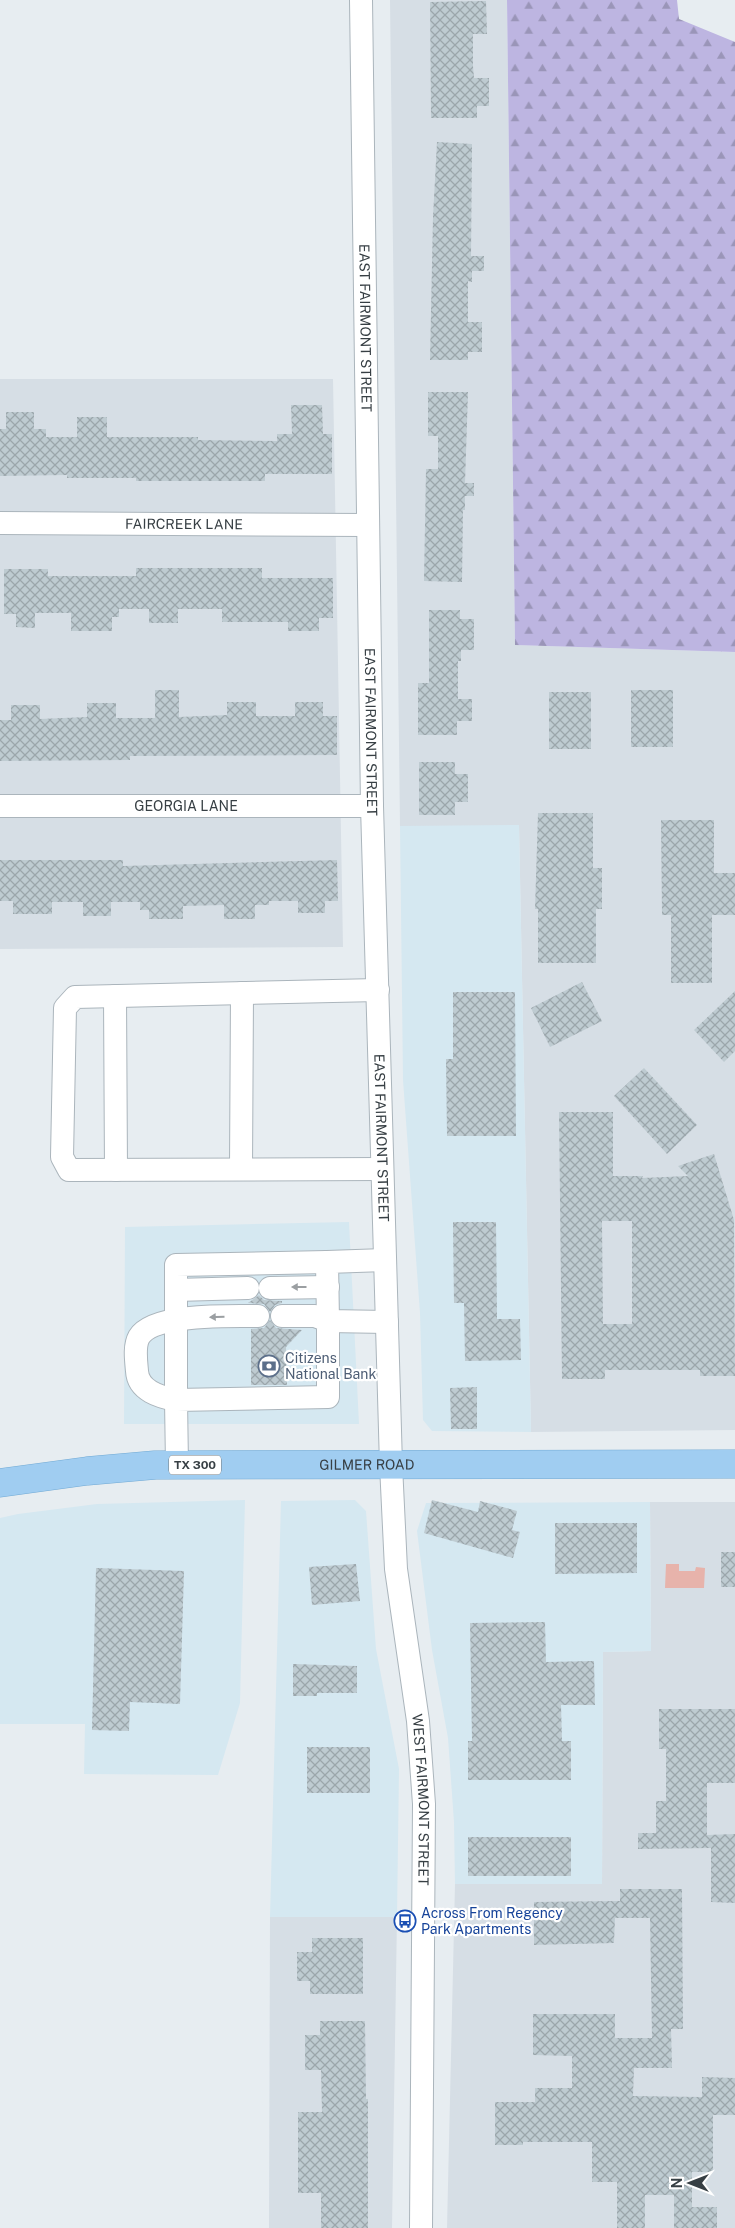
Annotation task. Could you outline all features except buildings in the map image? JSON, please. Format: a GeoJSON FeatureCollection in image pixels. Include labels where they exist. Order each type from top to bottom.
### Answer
{"type":"FeatureCollection","features":[{"type":"Feature","properties":{"kind":"main road","name":"GILMER ROAD"},"geometry":{"type":"LineString","coordinates":[[0,1483],[87,1471],[177,1465],[735,1464]]}},
{"type":"Feature","properties":{"kind":"street","name":"EAST FAIRMONT STREET"},"geometry":{"type":"LineString","coordinates":[[361,0],[372,806],[391,1465]]}},
{"type":"Feature","properties":{"kind":"street","name":"FAIRCREEK LANE"},"geometry":{"type":"LineString","coordinates":[[0,523],[368,524]]}},
{"type":"Feature","properties":{"kind":"street","name":"GEORGIA LANE"},"geometry":{"type":"LineString","coordinates":[[0,806],[372,806]]}},
{"type":"Feature","properties":{"kind":"street"},"geometry":{"type":"LineString","coordinates":[[378,990],[74,997],[65,1008],[62,1157],[69,1170],[382,1169]]}},
{"type":"Feature","properties":{"kind":"street"},"geometry":{"type":"LineString","coordinates":[[241,1170],[242,993]]}},
{"type":"Feature","properties":{"kind":"street"},"geometry":{"type":"LineString","coordinates":[[115,996],[116,1170]]}},
{"type":"Feature","properties":{"kind":"street"},"geometry":{"type":"LineString","coordinates":[[177,1465],[176,1265],[385,1260]]}},
{"type":"Feature","properties":{"kind":"street"},"geometry":{"type":"LineString","coordinates":[[258,1316],[176,1318],[148,1329],[140,1335],[136,1345],[137,1375],[146,1389],[156,1396],[176,1400],[328,1397],[327,1262]]}},
{"type":"Feature","properties":{"kind":"street"},"geometry":{"type":"LineString","coordinates":[[176,1290],[328,1287]]}},
{"type":"Feature","properties":{"kind":"street"},"geometry":{"type":"LineString","coordinates":[[282,1316],[315,1316],[328,1321],[387,1322]]}},
{"type":"Feature","properties":{"kind":"street","name":"WEST FAIRMONT STREET"},"geometry":{"type":"LineString","coordinates":[[391,1465],[396,1569],[418,1721],[424,1804],[421,2228]]}},
{"type":"Feature","properties":{"kind":"shaded area"},"geometry":{"type":"Polygon","coordinates":[[[390,0],[507,0],[515,645],[735,652],[735,1430],[531,1432],[519,826],[400,826],[390,0]]]}},
{"type":"Feature","properties":{"kind":"shaded area"},"geometry":{"type":"Polygon","coordinates":[[[0,379],[333,379],[343,947],[0,949],[0,379]]]}},
{"type":"Feature","properties":{"kind":"shaded area"},"geometry":{"type":"Polygon","coordinates":[[[519,825],[531,1432],[432,1431],[423,1420],[420,1313],[403,1080],[400,826],[519,825]]]}},
{"type":"Feature","properties":{"kind":"shaded area"},"geometry":{"type":"Polygon","coordinates":[[[349,1222],[359,1424],[124,1424],[125,1227],[349,1222]]]}},
{"type":"Feature","properties":{"kind":"shaded area"},"geometry":{"type":"Polygon","coordinates":[[[245,1500],[240,1703],[218,1775],[84,1774],[85,1724],[0,1724],[0,1518],[97,1504],[245,1500]]]}},
{"type":"Feature","properties":{"kind":"shaded area"},"geometry":{"type":"Polygon","coordinates":[[[355,1500],[366,1511],[376,1649],[399,1769],[397,1917],[270,1917],[281,1501],[355,1500]]]}},
{"type":"Feature","properties":{"kind":"shaded area"},"geometry":{"type":"Polygon","coordinates":[[[650,1502],[735,1502],[735,2228],[447,2228],[455,1884],[602,1884],[603,1652],[651,1651],[650,1502]]]}},
{"type":"Feature","properties":{"kind":"shaded area"},"geometry":{"type":"Polygon","coordinates":[[[650,1502],[651,1651],[603,1652],[602,1884],[455,1884],[454,1822],[448,1738],[432,1650],[417,1531],[426,1503],[650,1502]]]}},
{"type":"Feature","properties":{"kind":"shaded area"},"geometry":{"type":"Polygon","coordinates":[[[666,1564],[679,1564],[679,1571],[695,1571],[696,1567],[705,1568],[704,1588],[665,1588],[666,1564]]]}},
{"type":"Feature","properties":{"kind":"shaded area"},"geometry":{"type":"Polygon","coordinates":[[[270,1917],[397,1917],[392,2228],[269,2228],[270,1917]]]}},
{"type":"Feature","properties":{"kind":"green space"},"geometry":{"type":"Polygon","coordinates":[[[507,0],[677,0],[679,19],[735,42],[735,652],[515,645],[507,0]]]}},
{"type":"Feature","properties":{"kind":"place","name":"Citizens National Bank"},"geometry":{"type":"Point","coordinates":[269,1366]}},
{"type":"Feature","properties":{"kind":"place","name":"Across From Regency Park Apartments"},"geometry":{"type":"Point","coordinates":[405,1921]}}]}
